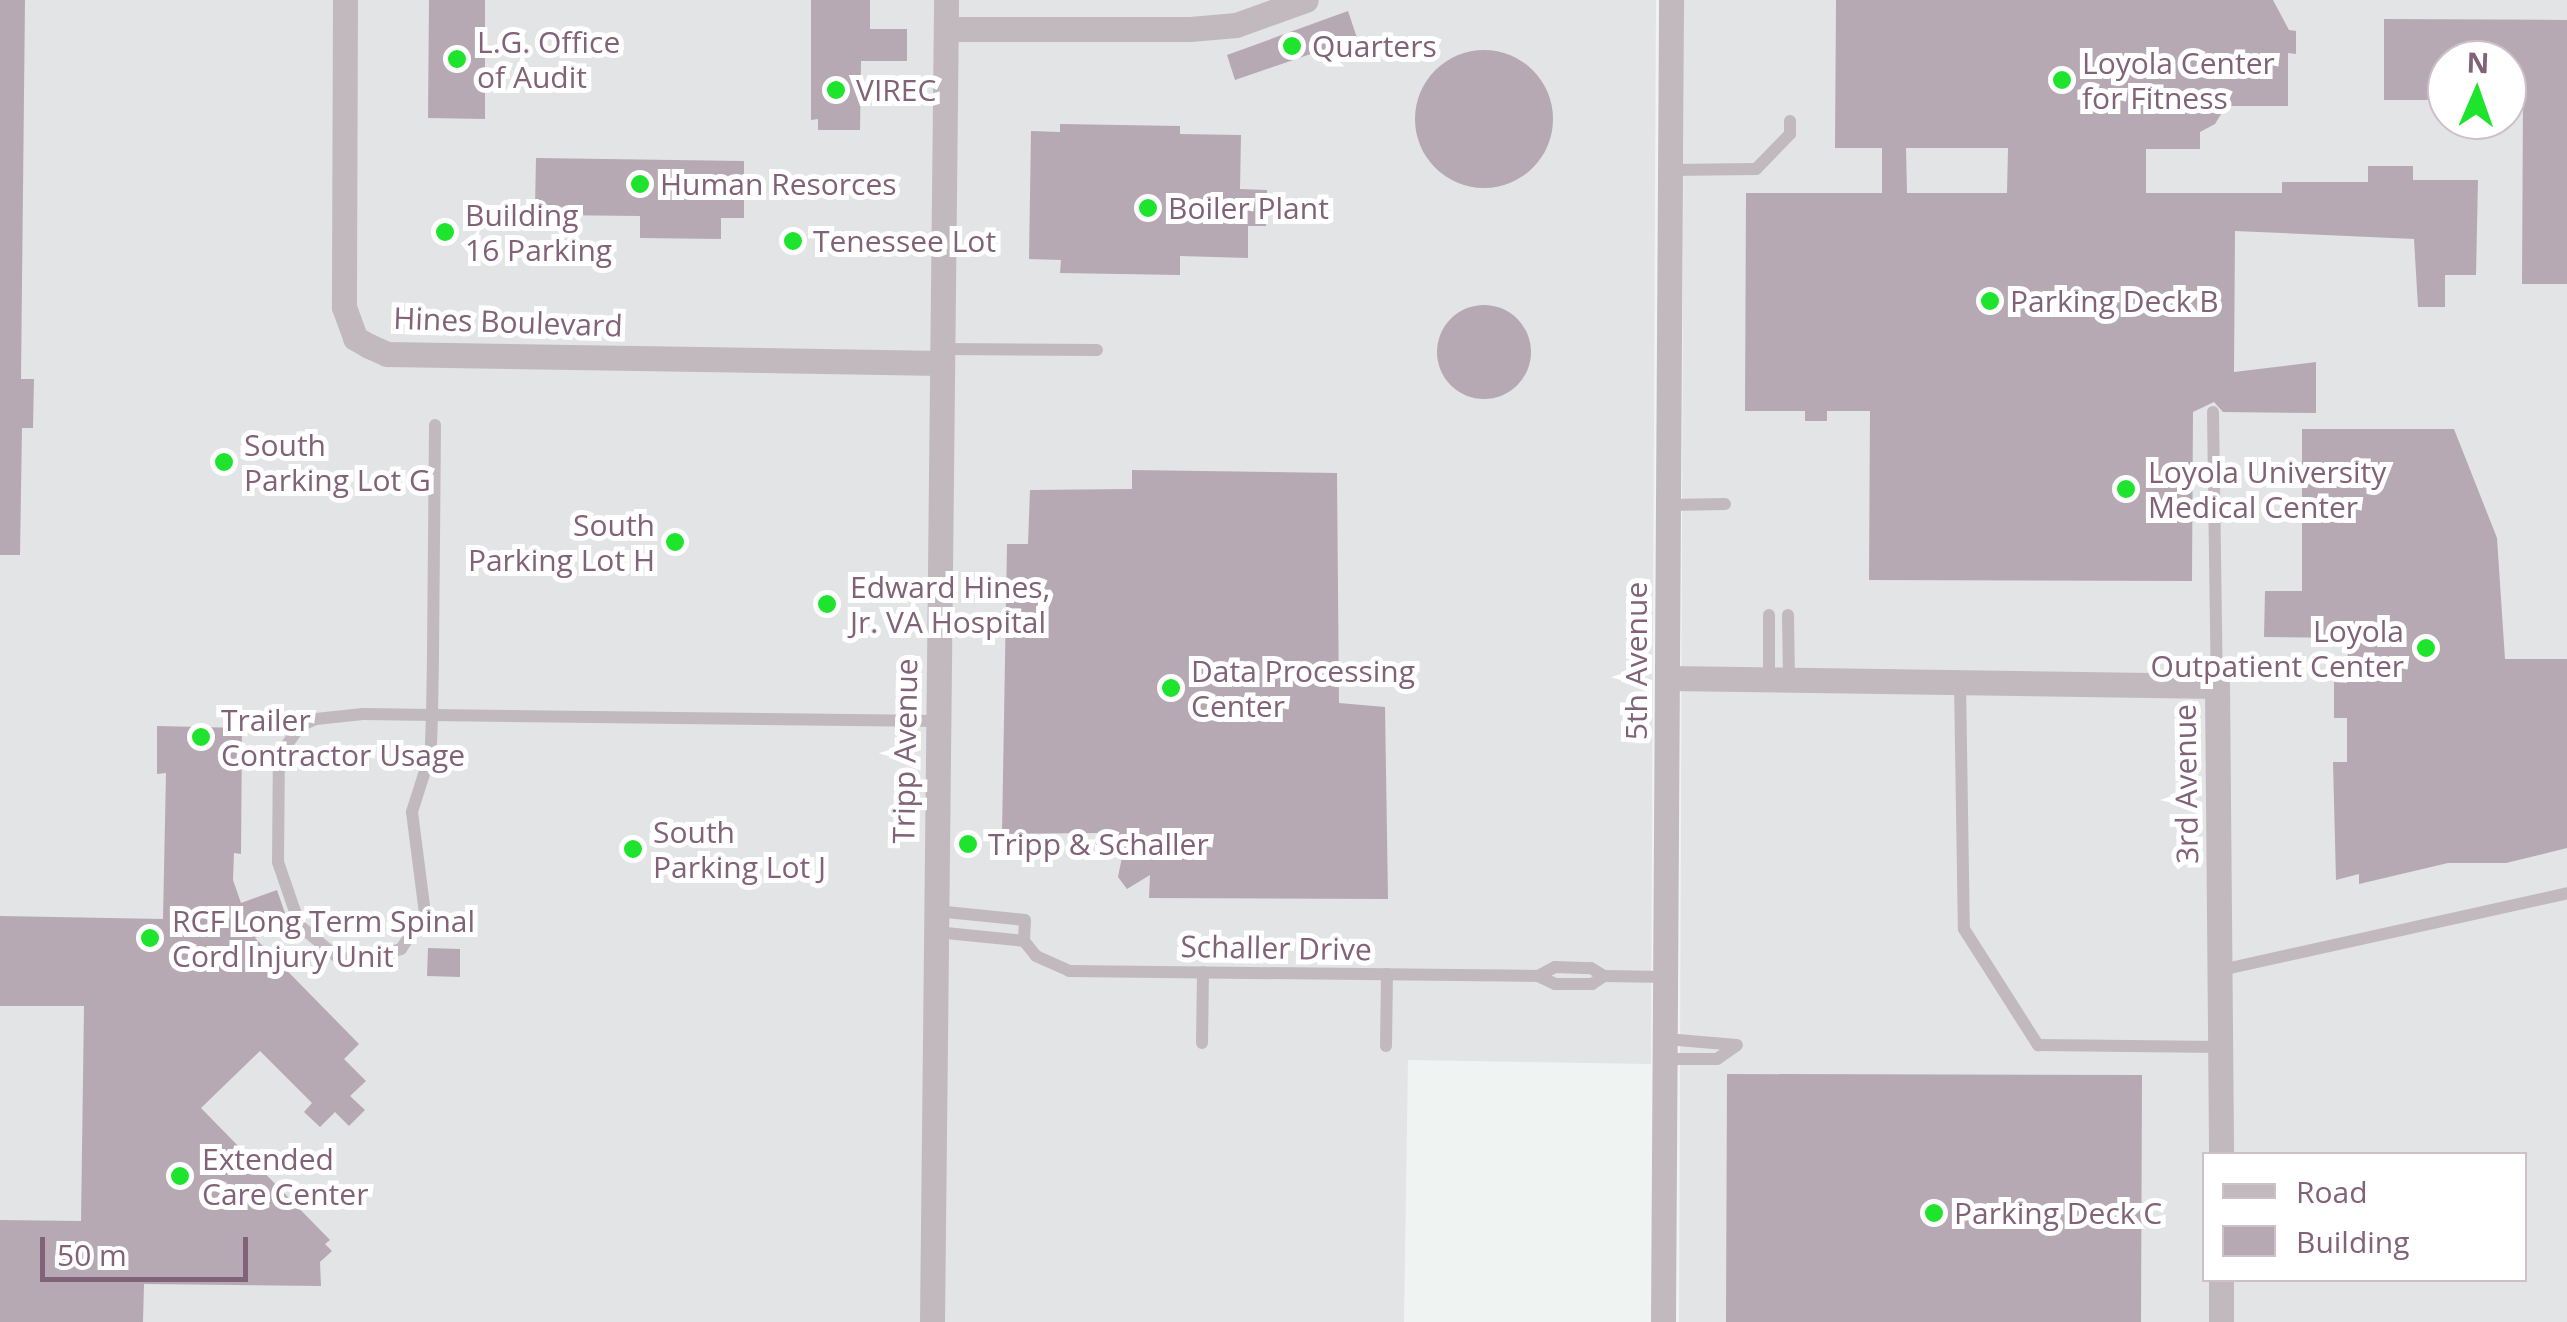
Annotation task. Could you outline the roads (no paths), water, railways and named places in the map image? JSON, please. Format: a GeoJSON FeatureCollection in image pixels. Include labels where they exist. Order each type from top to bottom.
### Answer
{"type":"FeatureCollection","features":[{"type":"Feature","properties":{"kind":"street","name":"Hines Boulevard"},"geometry":{"type":"LineString","coordinates":[[345,0],[344,307],[356,338],[369,346],[387,354],[942,356]]}},
{"type":"Feature","properties":{"kind":"street","name":"Tripp Avenue"},"geometry":{"type":"LineString","coordinates":[[932,1322],[946,0]]}},
{"type":"Feature","properties":{"kind":"street"},"geometry":{"type":"LineString","coordinates":[[946,29],[1190,30],[1236,26],[1306,0]]}},
{"type":"Feature","properties":{"kind":"street","name":"5th Avenue"},"geometry":{"type":"LineString","coordinates":[[1663,1322],[1671,0]]}},
{"type":"Feature","properties":{"kind":"street"},"geometry":{"type":"LineString","coordinates":[[1668,678],[2217,686]]}},
{"type":"Feature","properties":{"kind":"street","name":"3rd Avenue"},"geometry":{"type":"LineString","coordinates":[[2217,686],[2221,1152]]}},
{"type":"Feature","properties":{"kind":"street"},"geometry":{"type":"LineString","coordinates":[[2221,1282],[2221,1322]]}},
{"type":"Feature","properties":{"kind":"lane"},"geometry":{"type":"LineString","coordinates":[[1670,170],[1756,169],[1790,134],[1790,121]]}},
{"type":"Feature","properties":{"kind":"lane"},"geometry":{"type":"LineString","coordinates":[[942,356],[1097,350]]}},
{"type":"Feature","properties":{"kind":"lane","name":"3rd Avenue"},"geometry":{"type":"LineString","coordinates":[[2213,412],[2217,686]]}},
{"type":"Feature","properties":{"kind":"lane"},"geometry":{"type":"LineString","coordinates":[[434,425],[432,715],[431,752],[412,812],[422,860],[425,913],[402,949],[361,961],[336,957],[300,926],[281,877],[280,756],[300,726],[316,719],[432,715],[938,721]]}},
{"type":"Feature","properties":{"kind":"lane"},"geometry":{"type":"LineString","coordinates":[[1669,504],[1726,504]]}},
{"type":"Feature","properties":{"kind":"lane"},"geometry":{"type":"LineString","coordinates":[[1769,615],[1779,680]]}},
{"type":"Feature","properties":{"kind":"lane"},"geometry":{"type":"LineString","coordinates":[[1779,680],[1788,616]]}},
{"type":"Feature","properties":{"kind":"lane"},"geometry":{"type":"LineString","coordinates":[[1960,683],[1964,930],[2038,1045],[2221,1047]]}},
{"type":"Feature","properties":{"kind":"lane"},"geometry":{"type":"LineString","coordinates":[[2221,970],[2567,893]]}},
{"type":"Feature","properties":{"kind":"lane"},"geometry":{"type":"LineString","coordinates":[[1025,920],[1024,940],[936,922],[1025,920]]}},
{"type":"Feature","properties":{"kind":"lane","name":"Schaller Drive"},"geometry":{"type":"LineString","coordinates":[[1024,940],[1058,969],[1538,976],[1555,967],[1591,968],[1604,976],[1667,977]]}},
{"type":"Feature","properties":{"kind":"lane"},"geometry":{"type":"LineString","coordinates":[[1202,1043],[1203,972]]}},
{"type":"Feature","properties":{"kind":"lane"},"geometry":{"type":"LineString","coordinates":[[1386,1046],[1387,974]]}},
{"type":"Feature","properties":{"kind":"place","name":"Quarters"},"geometry":{"type":"Point","coordinates":[1292,46]}},
{"type":"Feature","properties":{"kind":"place","name":"L.G. Office of Audit"},"geometry":{"type":"Point","coordinates":[457,59]}},
{"type":"Feature","properties":{"kind":"place","name":"Loyola Center for Fitness"},"geometry":{"type":"Point","coordinates":[2062,80]}},
{"type":"Feature","properties":{"kind":"place","name":"VIREC"},"geometry":{"type":"Point","coordinates":[836,90]}},
{"type":"Feature","properties":{"kind":"place","name":"Human Resorces"},"geometry":{"type":"Point","coordinates":[640,184]}},
{"type":"Feature","properties":{"kind":"place","name":"Boiler Plant"},"geometry":{"type":"Point","coordinates":[1148,208]}},
{"type":"Feature","properties":{"kind":"place","name":"Building 16 Parking"},"geometry":{"type":"Point","coordinates":[445,232]}},
{"type":"Feature","properties":{"kind":"place","name":"Tenessee Lot"},"geometry":{"type":"Point","coordinates":[793,241]}},
{"type":"Feature","properties":{"kind":"place","name":"Parking Deck B"},"geometry":{"type":"Point","coordinates":[1990,301]}},
{"type":"Feature","properties":{"kind":"place","name":"South Parking Lot G"},"geometry":{"type":"Point","coordinates":[224,462]}},
{"type":"Feature","properties":{"kind":"place","name":"Loyola University Medical Center"},"geometry":{"type":"Point","coordinates":[2126,489]}},
{"type":"Feature","properties":{"kind":"place","name":"South Parking Lot H"},"geometry":{"type":"Point","coordinates":[675,542]}},
{"type":"Feature","properties":{"kind":"place","name":"Edward Hines, Jr. VA Hospital"},"geometry":{"type":"Point","coordinates":[827,604]}},
{"type":"Feature","properties":{"kind":"place","name":"Loyola Outpatient Center"},"geometry":{"type":"Point","coordinates":[2426,648]}},
{"type":"Feature","properties":{"kind":"place","name":"Data Processing Center"},"geometry":{"type":"Point","coordinates":[1171,688]}},
{"type":"Feature","properties":{"kind":"place","name":"Trailer Contractor Usage"},"geometry":{"type":"Point","coordinates":[201,737]}},
{"type":"Feature","properties":{"kind":"place","name":"Tripp & Schaller"},"geometry":{"type":"Point","coordinates":[968,844]}},
{"type":"Feature","properties":{"kind":"place","name":"South Parking Lot J"},"geometry":{"type":"Point","coordinates":[633,849]}},
{"type":"Feature","properties":{"kind":"place","name":"RCF Long Term Spinal Cord Injury Unit"},"geometry":{"type":"Point","coordinates":[150,938]}},
{"type":"Feature","properties":{"kind":"place","name":"Extended Care Center"},"geometry":{"type":"Point","coordinates":[180,1176]}},
{"type":"Feature","properties":{"kind":"place","name":"Parking Deck C"},"geometry":{"type":"Point","coordinates":[1934,1213]}}]}
